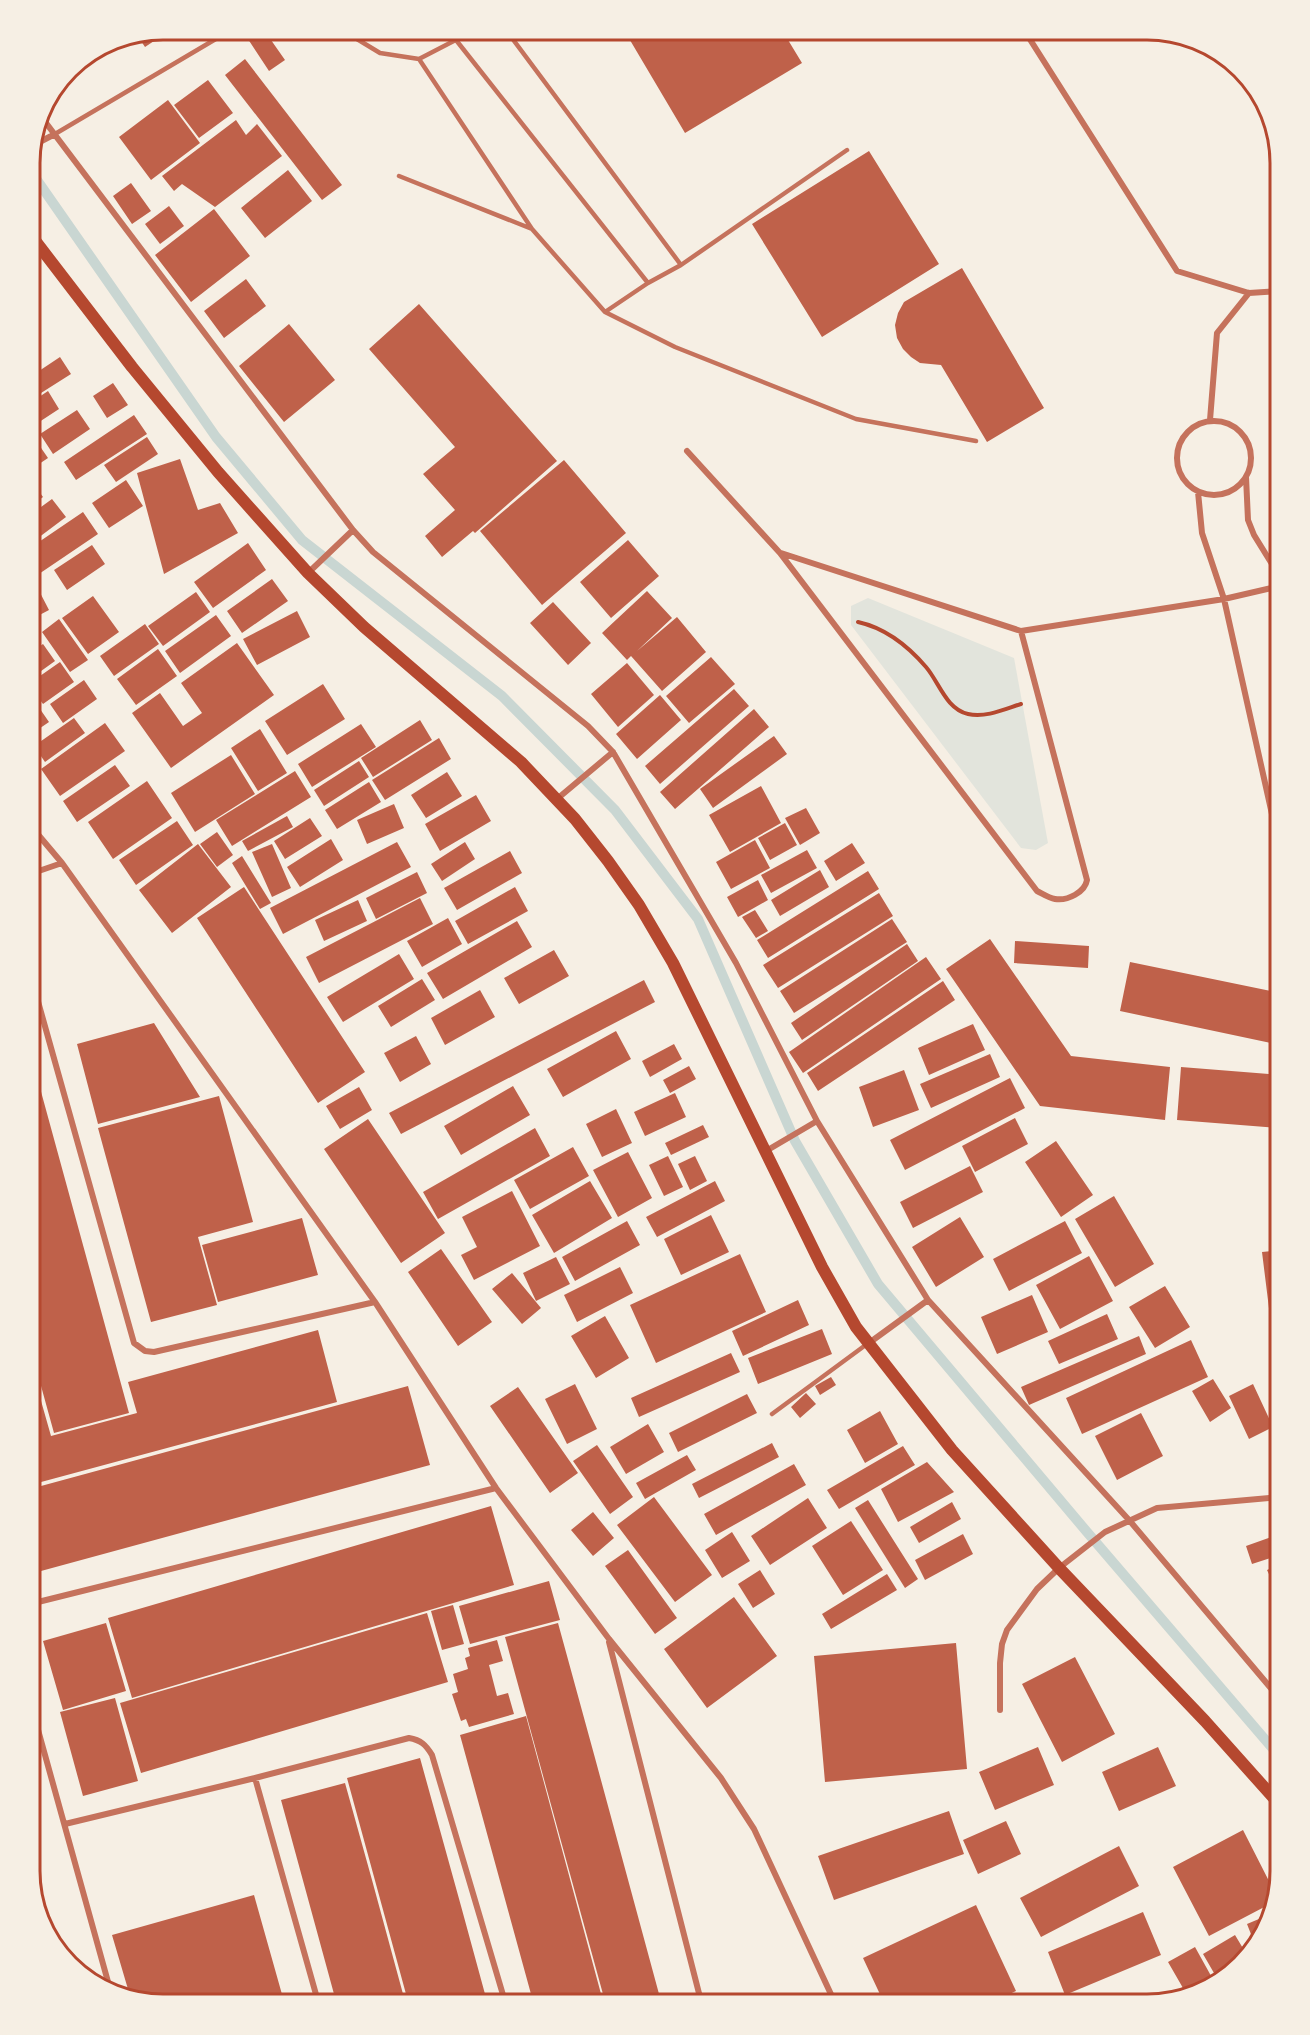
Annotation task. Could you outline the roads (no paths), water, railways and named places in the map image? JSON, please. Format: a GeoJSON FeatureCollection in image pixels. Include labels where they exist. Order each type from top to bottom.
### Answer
{"type":"FeatureCollection","features":[{"type":"Feature","properties":{"kind":"main road"},"geometry":{"type":"LineString","coordinates":[[41,248],[132,367],[218,471],[364,627],[520,762],[557,799],[608,861],[645,915],[673,963],[826,1275],[856,1327],[952,1450],[1270,1794]]}},
{"type":"Feature","properties":{"kind":"street"},"geometry":{"type":"LineString","coordinates":[[1031,41],[1177,271],[1248,292],[1270,291]]}},
{"type":"Feature","properties":{"kind":"street"},"geometry":{"type":"LineString","coordinates":[[47,124],[353,530],[373,552],[588,726],[613,752],[736,963],[817,1121],[925,1302],[1129,1520],[1270,1687]]}},
{"type":"Feature","properties":{"kind":"street"},"geometry":{"type":"LineString","coordinates":[[43,140],[55,134]]}},
{"type":"Feature","properties":{"kind":"street"},"geometry":{"type":"LineString","coordinates":[[1210,420],[1217,333],[1248,292]]}},
{"type":"Feature","properties":{"kind":"street"},"geometry":{"type":"LineString","coordinates":[[1210,420],[1226,422],[1238,429],[1246,439],[1250,452],[1250,465],[1246,477],[1237,488],[1225,494],[1211,495],[1198,492],[1185,481],[1177,467],[1177,451],[1183,436],[1195,425],[1210,420]]}},
{"type":"Feature","properties":{"kind":"street"},"geometry":{"type":"LineString","coordinates":[[687,451],[780,553],[1037,891],[1053,899],[1062,900],[1076,894],[1086,885],[1087,880],[1021,631]]}},
{"type":"Feature","properties":{"kind":"street"},"geometry":{"type":"LineString","coordinates":[[1246,477],[1248,520],[1254,535],[1270,561]]}},
{"type":"Feature","properties":{"kind":"street"},"geometry":{"type":"LineString","coordinates":[[1198,492],[1202,533],[1224,599],[1270,805]]}},
{"type":"Feature","properties":{"kind":"street"},"geometry":{"type":"LineString","coordinates":[[312,569],[353,530]]}},
{"type":"Feature","properties":{"kind":"street"},"geometry":{"type":"LineString","coordinates":[[780,553],[1021,631],[1224,599],[1270,588]]}},
{"type":"Feature","properties":{"kind":"street"},"geometry":{"type":"LineString","coordinates":[[557,799],[613,752]]}},
{"type":"Feature","properties":{"kind":"street"},"geometry":{"type":"LineString","coordinates":[[41,838],[62,863],[375,1302],[496,1488],[609,1639],[691,1739],[747,1817],[761,1842],[831,1994]]}},
{"type":"Feature","properties":{"kind":"street"},"geometry":{"type":"LineString","coordinates":[[41,870],[62,863]]}},
{"type":"Feature","properties":{"kind":"street"},"geometry":{"type":"LineString","coordinates":[[41,1011],[132,1339],[137,1346],[145,1351],[154,1352],[375,1302]]}},
{"type":"Feature","properties":{"kind":"street"},"geometry":{"type":"LineString","coordinates":[[766,1151],[817,1121]]}},
{"type":"Feature","properties":{"kind":"street"},"geometry":{"type":"LineString","coordinates":[[869,1343],[925,1302]]}},
{"type":"Feature","properties":{"kind":"street"},"geometry":{"type":"LineString","coordinates":[[40,1601],[496,1488]]}},
{"type":"Feature","properties":{"kind":"street"},"geometry":{"type":"LineString","coordinates":[[1000,1710],[1001,1653],[1006,1630],[1036,1589],[1059,1568],[1105,1532],[1157,1508],[1270,1498]]}},
{"type":"Feature","properties":{"kind":"street"},"geometry":{"type":"LineString","coordinates":[[609,1639],[699,1994]]}},
{"type":"Feature","properties":{"kind":"street"},"geometry":{"type":"LineString","coordinates":[[40,1736],[108,1981]]}},
{"type":"Feature","properties":{"kind":"street"},"geometry":{"type":"LineString","coordinates":[[65,1824],[409,1738],[417,1740],[426,1745],[432,1755],[503,1994]]}},
{"type":"Feature","properties":{"kind":"street"},"geometry":{"type":"LineString","coordinates":[[255,1778],[316,1994]]}},
{"type":"Feature","properties":{"kind":"lane"},"geometry":{"type":"LineString","coordinates":[[55,134],[214,40]]}},
{"type":"Feature","properties":{"kind":"lane"},"geometry":{"type":"LineString","coordinates":[[359,40],[380,53],[419,59],[455,40]]}},
{"type":"Feature","properties":{"kind":"lane"},"geometry":{"type":"LineString","coordinates":[[456,40],[648,283]]}},
{"type":"Feature","properties":{"kind":"lane"},"geometry":{"type":"LineString","coordinates":[[514,40],[681,265]]}},
{"type":"Feature","properties":{"kind":"lane"},"geometry":{"type":"LineString","coordinates":[[419,59],[532,229],[605,312],[675,347],[855,419],[976,441]]}},
{"type":"Feature","properties":{"kind":"lane"},"geometry":{"type":"LineString","coordinates":[[605,312],[648,283],[681,265],[847,150]]}},
{"type":"Feature","properties":{"kind":"lane"},"geometry":{"type":"LineString","coordinates":[[399,176],[532,229]]}},
{"type":"Feature","properties":{"kind":"lane"},"geometry":{"type":"LineString","coordinates":[[772,1414],[869,1343]]}},
{"type":"Feature","properties":{"kind":"waterway"},"geometry":{"type":"LineString","coordinates":[[41,186],[216,437],[302,540],[502,696],[615,810],[698,919],[795,1141],[878,1284],[1270,1745]]}}]}
